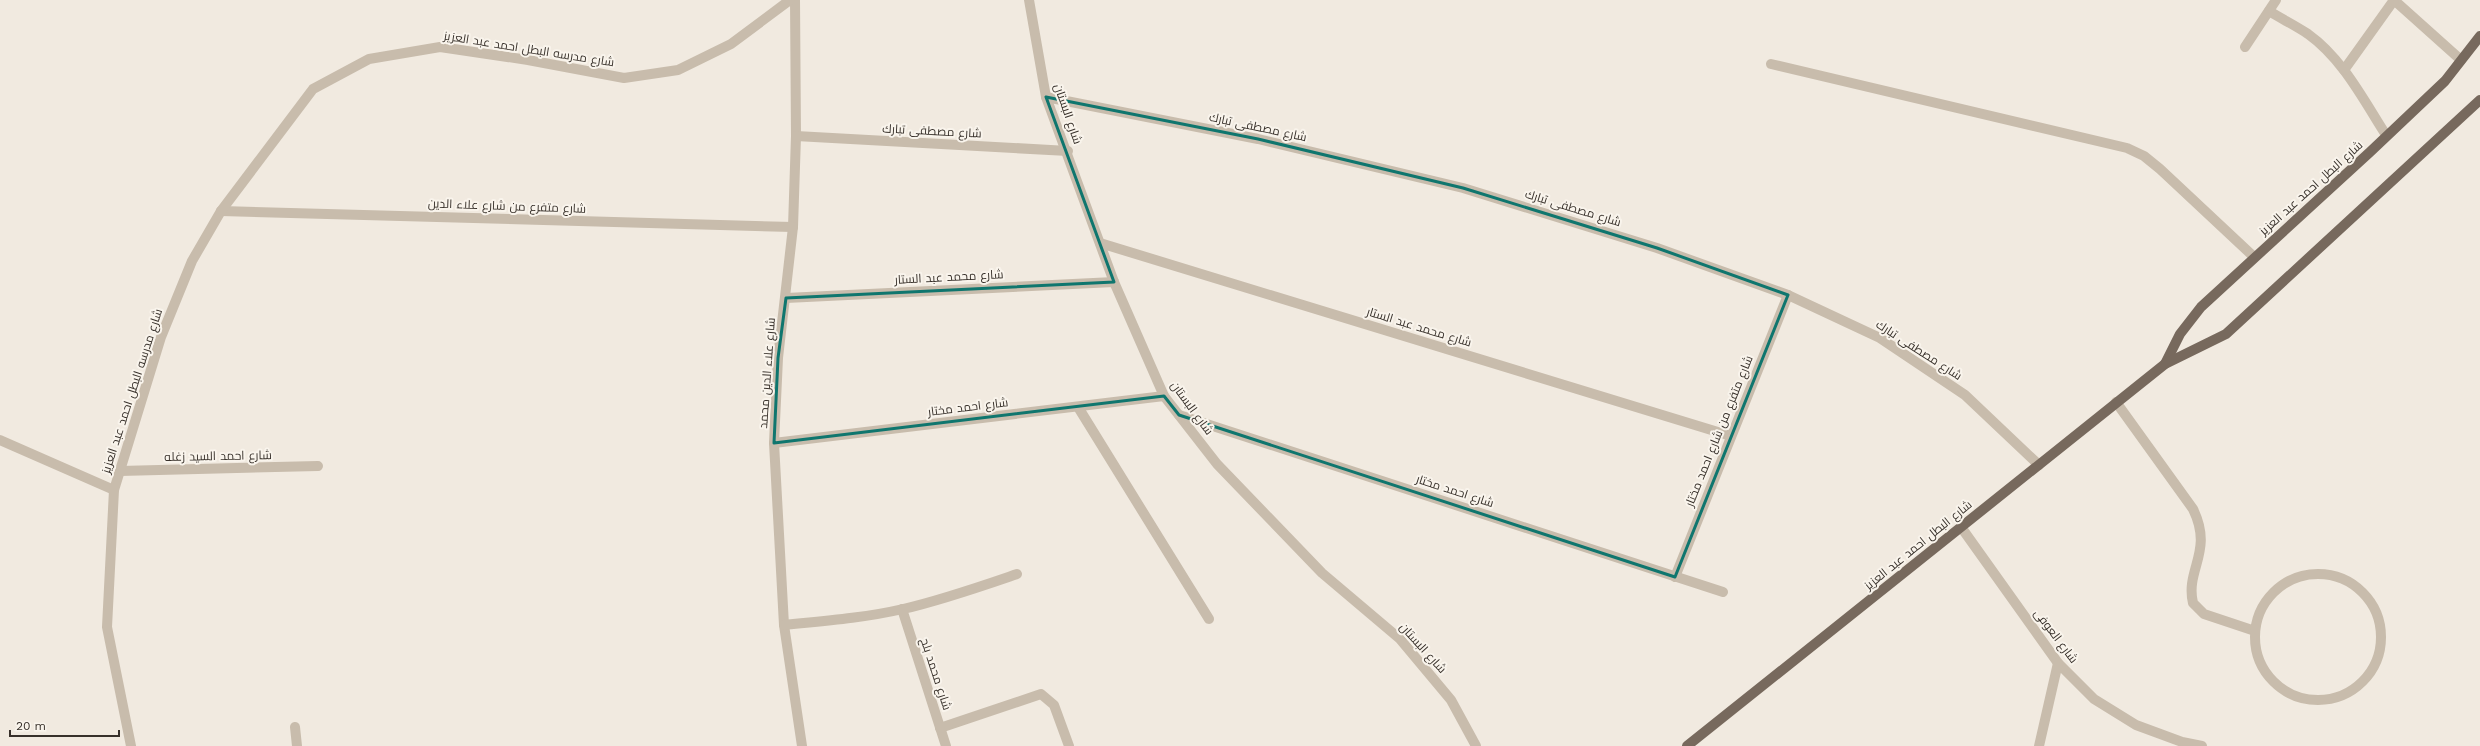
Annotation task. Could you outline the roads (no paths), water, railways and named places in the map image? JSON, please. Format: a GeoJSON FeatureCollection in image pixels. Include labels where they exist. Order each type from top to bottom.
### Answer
{"type":"FeatureCollection","features":[{"type":"Feature","properties":{"kind":"main road","name":"شارع البطل احمد عبد العزيز"},"geometry":{"type":"LineString","coordinates":[[2165,364],[2180,334],[2201,307],[2445,81],[2480,36]]}},
{"type":"Feature","properties":{"kind":"main road","name":"شارع البطل احمد عبد العزيز"},"geometry":{"type":"LineString","coordinates":[[1687,746],[2165,364],[2226,334],[2480,100]]}},
{"type":"Feature","properties":{"kind":"street","name":"شارع مدرسه البطل احمد عبد العزيز"},"geometry":{"type":"LineString","coordinates":[[131,746],[107,627],[114,490],[161,337],[192,261],[221,211],[313,89],[369,59],[440,47],[528,60],[624,78],[678,70],[730,44],[790,0]]}},
{"type":"Feature","properties":{"kind":"street","name":"شارع علاء الدين محمد"},"geometry":{"type":"LineString","coordinates":[[795,0],[796,136],[793,227],[778,358],[774,443],[784,625],[802,746]]}},
{"type":"Feature","properties":{"kind":"street","name":"شارع البستان"},"geometry":{"type":"LineString","coordinates":[[1030,0],[1046,97],[1068,151],[1114,282],[1164,396],[1217,464],[1322,573],[1400,639],[1451,700],[1476,746]]}},
{"type":"Feature","properties":{"kind":"street"},"geometry":{"type":"LineString","coordinates":[[2245,48],[2276,0]]}},
{"type":"Feature","properties":{"kind":"street"},"geometry":{"type":"LineString","coordinates":[[2344,70],[2394,0],[2461,60]]}},
{"type":"Feature","properties":{"kind":"street"},"geometry":{"type":"LineString","coordinates":[[2269,11],[2309,35],[2344,70],[2386,136]]}},
{"type":"Feature","properties":{"kind":"street"},"geometry":{"type":"LineString","coordinates":[[1771,64],[2127,148],[2144,156],[2160,169],[2254,257]]}},
{"type":"Feature","properties":{"kind":"street","name":"شارع مصطفى تبارك"},"geometry":{"type":"LineString","coordinates":[[1046,97],[1258,139],[1463,188],[1657,248],[1788,295],[1880,338],[1965,395],[2040,464]]}},
{"type":"Feature","properties":{"kind":"street","name":"شارع مصطفى تبارك"},"geometry":{"type":"LineString","coordinates":[[796,136],[1068,151]]}},
{"type":"Feature","properties":{"kind":"street","name":"شارع متفرع من شارع علاء الدين"},"geometry":{"type":"LineString","coordinates":[[221,211],[793,227]]}},
{"type":"Feature","properties":{"kind":"street","name":"شارع محمد عبد الستار"},"geometry":{"type":"LineString","coordinates":[[1100,243],[1731,436]]}},
{"type":"Feature","properties":{"kind":"street","name":"شارع محمد عبد الستار"},"geometry":{"type":"LineString","coordinates":[[786,298],[1114,282]]}},
{"type":"Feature","properties":{"kind":"street","name":"شارع متفرع من شارع احمد مختار"},"geometry":{"type":"LineString","coordinates":[[1675,577],[1788,295]]}},
{"type":"Feature","properties":{"kind":"street","name":"شارع احمد مختار"},"geometry":{"type":"LineString","coordinates":[[774,443],[1164,396]]}},
{"type":"Feature","properties":{"kind":"street"},"geometry":{"type":"LineString","coordinates":[[2116,402],[2193,509],[2199,521],[2202,545],[2192,590],[2193,603],[2204,614],[2255,632]]}},
{"type":"Feature","properties":{"kind":"street"},"geometry":{"type":"LineString","coordinates":[[1078,407],[1209,619]]}},
{"type":"Feature","properties":{"kind":"street","name":"شارع احمد مختار"},"geometry":{"type":"LineString","coordinates":[[1178,414],[1723,592]]}},
{"type":"Feature","properties":{"kind":"street"},"geometry":{"type":"LineString","coordinates":[[0,440],[114,490]]}},
{"type":"Feature","properties":{"kind":"street","name":"شارع احمد السيد زغله"},"geometry":{"type":"LineString","coordinates":[[120,471],[318,466]]}},
{"type":"Feature","properties":{"kind":"street","name":"شارع العوفى"},"geometry":{"type":"LineString","coordinates":[[1961,527],[2058,663],[2094,699],[2136,725],[2182,742],[2202,746]]}},
{"type":"Feature","properties":{"kind":"street"},"geometry":{"type":"LineString","coordinates":[[784,625],[843,619],[902,609],[960,594],[1017,574]]}},
{"type":"Feature","properties":{"kind":"street"},"geometry":{"type":"LineString","coordinates":[[2311,574],[2328,574],[2345,579],[2360,589],[2372,601],[2379,617],[2382,634],[2381,651],[2374,668],[2364,682],[2350,692],[2334,699],[2317,701],[2300,698],[2284,690],[2270,680],[2261,665],[2256,648],[2255,632],[2259,615],[2267,599],[2279,587],[2294,578],[2311,574]]}},
{"type":"Feature","properties":{"kind":"street","name":"شارع محمد بلح"},"geometry":{"type":"LineString","coordinates":[[902,609],[946,746]]}},
{"type":"Feature","properties":{"kind":"street"},"geometry":{"type":"LineString","coordinates":[[2039,746],[2058,663]]}},
{"type":"Feature","properties":{"kind":"street"},"geometry":{"type":"LineString","coordinates":[[940,728],[1041,694],[1054,705],[1069,746]]}},
{"type":"Feature","properties":{"kind":"street"},"geometry":{"type":"LineString","coordinates":[[294,727],[296,746]]}}]}
